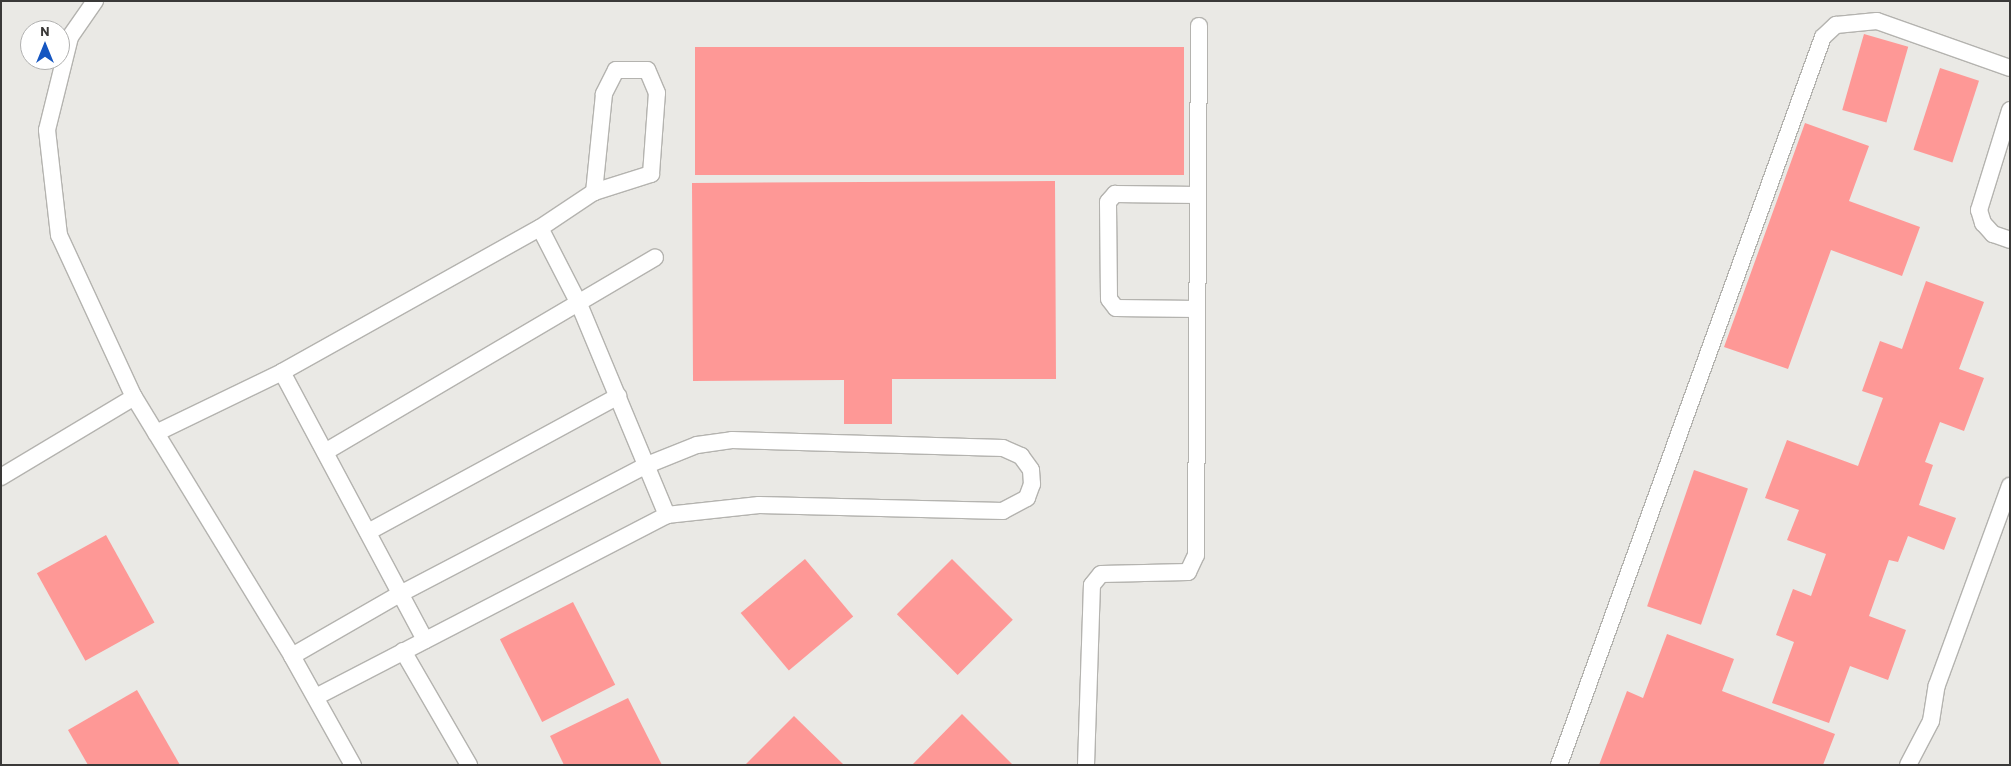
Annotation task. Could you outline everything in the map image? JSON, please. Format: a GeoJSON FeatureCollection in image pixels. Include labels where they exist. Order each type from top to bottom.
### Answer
{"type":"FeatureCollection","features":[{"type":"Feature","properties":{"kind":"lane"},"geometry":{"type":"LineString","coordinates":[[95,1],[70,37],[47,130],[59,235],[134,397],[292,656],[352,765]]}},
{"type":"Feature","properties":{"kind":"lane"},"geometry":{"type":"LineString","coordinates":[[1559,765],[1823,37],[1836,25],[1877,21],[2010,68]]}},
{"type":"Feature","properties":{"kind":"lane"},"geometry":{"type":"LineString","coordinates":[[1086,765],[1092,585],[1100,574],[1188,572],[1196,555],[1200,26]]}},
{"type":"Feature","properties":{"kind":"lane"},"geometry":{"type":"LineString","coordinates":[[156,433],[282,372],[540,228],[594,192],[651,174],[657,92],[647,70],[616,70],[604,94],[594,192]]}},
{"type":"Feature","properties":{"kind":"lane"},"geometry":{"type":"LineString","coordinates":[[2010,110],[1979,210],[1983,223],[1993,234],[2010,240]]}},
{"type":"Feature","properties":{"kind":"lane"},"geometry":{"type":"LineString","coordinates":[[1197,309],[1116,308],[1109,299],[1108,202],[1115,194],[1198,195]]}},
{"type":"Feature","properties":{"kind":"lane"},"geometry":{"type":"LineString","coordinates":[[540,228],[579,304],[619,396],[667,515]]}},
{"type":"Feature","properties":{"kind":"lane"},"geometry":{"type":"LineString","coordinates":[[325,452],[655,258]]}},
{"type":"Feature","properties":{"kind":"lane"},"geometry":{"type":"LineString","coordinates":[[282,372],[425,640]]}},
{"type":"Feature","properties":{"kind":"lane"},"geometry":{"type":"LineString","coordinates":[[368,532],[619,396]]}},
{"type":"Feature","properties":{"kind":"lane"},"geometry":{"type":"LineString","coordinates":[[1,477],[134,397]]}},
{"type":"Feature","properties":{"kind":"lane"},"geometry":{"type":"LineString","coordinates":[[292,656],[400,594],[647,465],[698,444],[732,440],[1003,448],[1021,456],[1031,470],[1032,484],[1027,498],[1003,511],[759,505],[667,515],[316,697]]}},
{"type":"Feature","properties":{"kind":"lane"},"geometry":{"type":"LineString","coordinates":[[1908,765],[1931,721],[1937,685],[2010,486]]}},
{"type":"Feature","properties":{"kind":"lane"},"geometry":{"type":"LineString","coordinates":[[404,651],[469,765]]}},
{"type":"Feature","properties":{"kind":"building"},"geometry":{"type":"Polygon","coordinates":[[[1864,34],[1908,47],[1886,123],[1842,110],[1864,34]]]}},
{"type":"Feature","properties":{"kind":"building"},"geometry":{"type":"Polygon","coordinates":[[[695,47],[1184,47],[1184,175],[695,175],[695,47]]]}},
{"type":"Feature","properties":{"kind":"building"},"geometry":{"type":"Polygon","coordinates":[[[1940,68],[1979,81],[1952,162],[1913,150],[1940,68]]]}},
{"type":"Feature","properties":{"kind":"building"},"geometry":{"type":"Polygon","coordinates":[[[1805,123],[1869,146],[1849,201],[1920,227],[1902,276],[1831,250],[1788,369],[1724,347],[1805,123]]]}},
{"type":"Feature","properties":{"kind":"building"},"geometry":{"type":"Polygon","coordinates":[[[1055,181],[1056,379],[892,379],[892,424],[844,424],[844,380],[693,381],[692,183],[1055,181]]]}},
{"type":"Feature","properties":{"kind":"building"},"geometry":{"type":"Polygon","coordinates":[[[1926,281],[1984,302],[1959,369],[1984,378],[1964,431],[1940,422],[1925,462],[1933,465],[1919,505],[1956,518],[1944,550],[1908,536],[1898,562],[1889,560],[1869,616],[1906,630],[1888,680],[1850,666],[1829,723],[1772,703],[1794,642],[1776,635],[1793,589],[1811,596],[1826,554],[1787,540],[1799,510],[1765,498],[1787,440],[1858,466],[1883,398],[1862,391],[1880,341],[1902,349],[1926,281]]]}},
{"type":"Feature","properties":{"kind":"building"},"geometry":{"type":"Polygon","coordinates":[[[1694,470],[1748,489],[1701,625],[1647,606],[1694,470]]]}},
{"type":"Feature","properties":{"kind":"building"},"geometry":{"type":"Polygon","coordinates":[[[106,535],[154,622],[85,661],[37,573],[106,535]]]}},
{"type":"Feature","properties":{"kind":"building"},"geometry":{"type":"Polygon","coordinates":[[[805,559],[853,616],[789,670],[741,613],[805,559]]]}},
{"type":"Feature","properties":{"kind":"building"},"geometry":{"type":"Polygon","coordinates":[[[952,559],[1013,620],[958,675],[897,614],[952,559]]]}},
{"type":"Feature","properties":{"kind":"building"},"geometry":{"type":"Polygon","coordinates":[[[573,602],[615,685],[542,722],[500,639],[573,602]]]}},
{"type":"Feature","properties":{"kind":"building"},"geometry":{"type":"Polygon","coordinates":[[[1667,634],[1734,659],[1722,691],[1835,734],[1823,765],[1599,765],[1627,691],[1643,698],[1667,634]]]}},
{"type":"Feature","properties":{"kind":"building"},"geometry":{"type":"Polygon","coordinates":[[[137,690],[180,765],[88,765],[68,730],[137,690]]]}},
{"type":"Feature","properties":{"kind":"building"},"geometry":{"type":"Polygon","coordinates":[[[628,698],[662,765],[564,765],[550,736],[628,698]]]}},
{"type":"Feature","properties":{"kind":"building"},"geometry":{"type":"Polygon","coordinates":[[[962,714],[1013,765],[912,765],[962,714]]]}},
{"type":"Feature","properties":{"kind":"building"},"geometry":{"type":"Polygon","coordinates":[[[794,716],[844,765],[745,765],[794,716]]]}}]}
